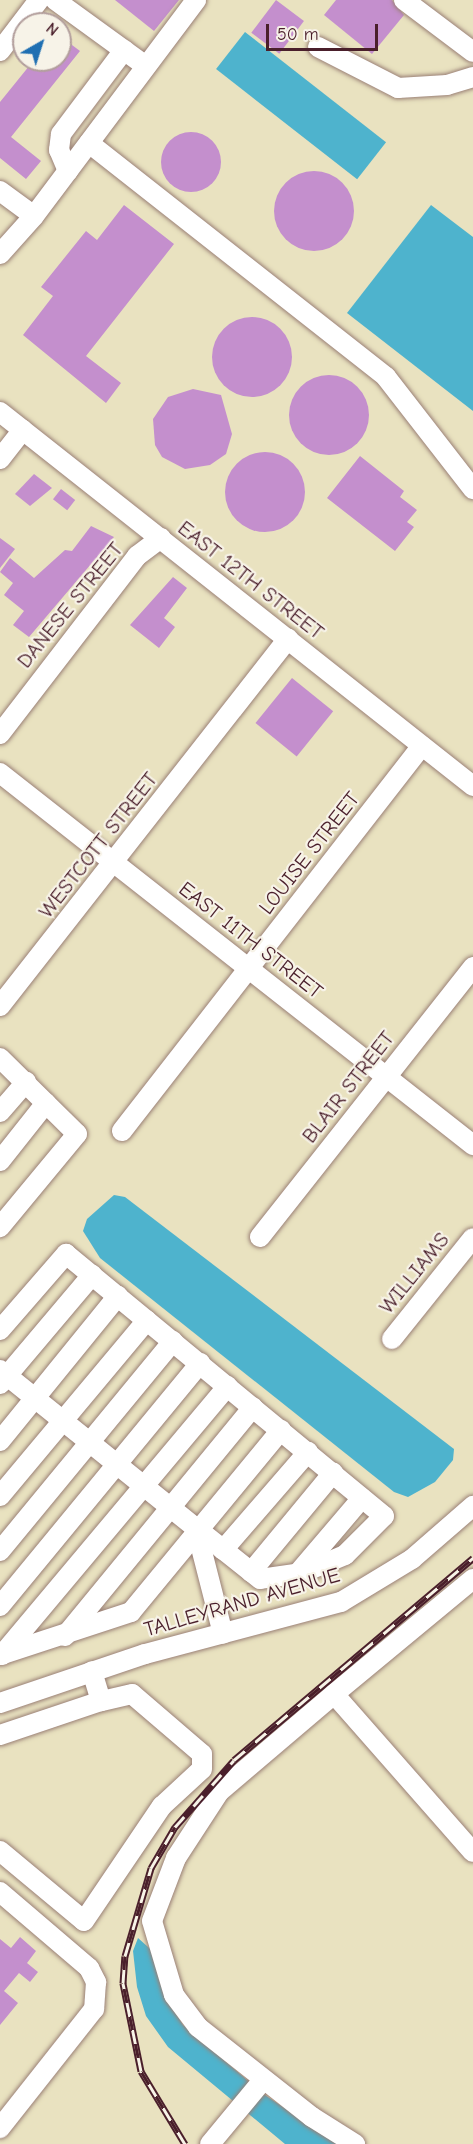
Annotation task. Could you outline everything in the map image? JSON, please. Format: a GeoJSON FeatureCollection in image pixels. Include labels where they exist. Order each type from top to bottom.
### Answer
{"type":"FeatureCollection","features":[{"type":"Feature","properties":{"kind":"street"},"geometry":{"type":"LineString","coordinates":[[0,51],[39,0]]}},
{"type":"Feature","properties":{"kind":"street"},"geometry":{"type":"LineString","coordinates":[[55,0],[146,66]]}},
{"type":"Feature","properties":{"kind":"street"},"geometry":{"type":"LineString","coordinates":[[0,254],[34,216],[196,0]]}},
{"type":"Feature","properties":{"kind":"street"},"geometry":{"type":"LineString","coordinates":[[404,0],[473,52]]}},
{"type":"Feature","properties":{"kind":"street"},"geometry":{"type":"LineString","coordinates":[[318,47],[398,88],[447,85],[473,77]]}},
{"type":"Feature","properties":{"kind":"street"},"geometry":{"type":"LineString","coordinates":[[68,171],[59,150],[61,134],[124,50]]}},
{"type":"Feature","properties":{"kind":"street"},"geometry":{"type":"LineString","coordinates":[[88,143],[386,376],[473,489]]}},
{"type":"Feature","properties":{"kind":"street"},"geometry":{"type":"LineString","coordinates":[[0,191],[34,216]]}},
{"type":"Feature","properties":{"kind":"street","name":"EAST 12TH STREET"},"geometry":{"type":"LineString","coordinates":[[0,412],[473,786]]}},
{"type":"Feature","properties":{"kind":"street"},"geometry":{"type":"LineString","coordinates":[[0,459],[23,430]]}},
{"type":"Feature","properties":{"kind":"street","name":"DANESE STREET"},"geometry":{"type":"LineString","coordinates":[[0,734],[137,556],[160,538]]}},
{"type":"Feature","properties":{"kind":"street","name":"WESTCOTT STREET"},"geometry":{"type":"LineString","coordinates":[[0,1006],[116,864],[288,639]]}},
{"type":"Feature","properties":{"kind":"street","name":"LOUISE STREET"},"geometry":{"type":"LineString","coordinates":[[122,1131],[422,746]]}},
{"type":"Feature","properties":{"kind":"street","name":"EAST 11TH STREET"},"geometry":{"type":"LineString","coordinates":[[0,773],[473,1145]]}},
{"type":"Feature","properties":{"kind":"street","name":"BLAIR STREET"},"geometry":{"type":"LineString","coordinates":[[260,1237],[473,967]]}},
{"type":"Feature","properties":{"kind":"street"},"geometry":{"type":"LineString","coordinates":[[0,1058],[77,1134],[0,1227]]}},
{"type":"Feature","properties":{"kind":"street"},"geometry":{"type":"LineString","coordinates":[[0,1112],[26,1082]]}},
{"type":"Feature","properties":{"kind":"street"},"geometry":{"type":"LineString","coordinates":[[0,1161],[46,1103]]}},
{"type":"Feature","properties":{"kind":"street","name":"WILLIAMS"},"geometry":{"type":"LineString","coordinates":[[392,1339],[473,1238]]}},
{"type":"Feature","properties":{"kind":"street"},"geometry":{"type":"LineString","coordinates":[[0,1330],[66,1254],[92,1275],[118,1296],[228,1386],[384,1516],[370,1534],[345,1555],[297,1574],[260,1579],[63,1420],[2,1376],[92,1275]]}},
{"type":"Feature","properties":{"kind":"street"},"geometry":{"type":"LineString","coordinates":[[0,1441],[118,1296]]}},
{"type":"Feature","properties":{"kind":"street"},"geometry":{"type":"LineString","coordinates":[[0,1496],[147,1320]]}},
{"type":"Feature","properties":{"kind":"street"},"geometry":{"type":"LineString","coordinates":[[0,1551],[87,1440],[173,1341]]}},
{"type":"Feature","properties":{"kind":"street"},"geometry":{"type":"LineString","coordinates":[[0,1606],[200,1363]]}},
{"type":"Feature","properties":{"kind":"street"},"geometry":{"type":"LineString","coordinates":[[1,1655],[142,1484],[228,1386]]}},
{"type":"Feature","properties":{"kind":"street"},"geometry":{"type":"LineString","coordinates":[[64,1636],[253,1407]]}},
{"type":"Feature","properties":{"kind":"street"},"geometry":{"type":"LineString","coordinates":[[1,1655],[131,1612],[196,1528],[281,1430]]}},
{"type":"Feature","properties":{"kind":"street"},"geometry":{"type":"LineString","coordinates":[[223,1550],[308,1452]]}},
{"type":"Feature","properties":{"kind":"street"},"geometry":{"type":"LineString","coordinates":[[251,1572],[333,1473]]}},
{"type":"Feature","properties":{"kind":"street"},"geometry":{"type":"LineString","coordinates":[[297,1574],[362,1497]]}},
{"type":"Feature","properties":{"kind":"street","name":"TALLEYRAND AVENUE"},"geometry":{"type":"LineString","coordinates":[[0,1703],[92,1671],[223,1634],[301,1615],[372,1587],[473,1506]]}},
{"type":"Feature","properties":{"kind":"street"},"geometry":{"type":"LineString","coordinates":[[196,1528],[223,1634]]}},
{"type":"Feature","properties":{"kind":"street"},"geometry":{"type":"LineString","coordinates":[[355,2144],[259,2084],[198,2026],[174,1995],[152,1921],[176,1858],[219,1792],[473,1579]]}},
{"type":"Feature","properties":{"kind":"street"},"geometry":{"type":"LineString","coordinates":[[92,1671],[101,1701]]}},
{"type":"Feature","properties":{"kind":"street"},"geometry":{"type":"LineString","coordinates":[[0,1735],[101,1701],[132,1694],[202,1754],[202,1768],[162,1806],[84,1921],[0,1851]]}},
{"type":"Feature","properties":{"kind":"street"},"geometry":{"type":"LineString","coordinates":[[334,1694],[473,1851]]}},
{"type":"Feature","properties":{"kind":"street"},"geometry":{"type":"LineString","coordinates":[[0,1892],[89,1968],[96,1982],[94,2009],[0,2128]]}},
{"type":"Feature","properties":{"kind":"street"},"geometry":{"type":"LineString","coordinates":[[210,2144],[259,2084]]}},
{"type":"Feature","properties":{"kind":"water"},"geometry":{"type":"Polygon","coordinates":[[[245,32],[386,142],[357,179],[216,69],[245,32]]]}},
{"type":"Feature","properties":{"kind":"water"},"geometry":{"type":"Polygon","coordinates":[[[431,205],[473,237],[473,411],[347,313],[431,205]]]}},
{"type":"Feature","properties":{"kind":"water"},"geometry":{"type":"Polygon","coordinates":[[[114,1195],[125,1197],[454,1449],[453,1460],[435,1482],[408,1497],[394,1492],[100,1258],[83,1231],[87,1219],[114,1195]]]}},
{"type":"Feature","properties":{"kind":"water"},"geometry":{"type":"Polygon","coordinates":[[[138,1938],[157,1955],[168,2001],[183,2025],[262,2093],[338,2144],[285,2144],[168,2047],[146,2016],[137,1987],[133,1951],[138,1938]]]}},
{"type":"Feature","properties":{"kind":"building"},"geometry":{"type":"Polygon","coordinates":[[[115,0],[179,0],[154,31],[115,0]]]}},
{"type":"Feature","properties":{"kind":"building"},"geometry":{"type":"Polygon","coordinates":[[[276,0],[304,21],[279,54],[251,33],[276,0]]]}},
{"type":"Feature","properties":{"kind":"building"},"geometry":{"type":"Polygon","coordinates":[[[336,0],[392,0],[404,15],[372,54],[324,15],[336,0]]]}},
{"type":"Feature","properties":{"kind":"building"},"geometry":{"type":"Polygon","coordinates":[[[72,45],[80,51],[72,61],[72,45]]]}},
{"type":"Feature","properties":{"kind":"building"},"geometry":{"type":"Polygon","coordinates":[[[24,72],[63,72],[11,137],[41,161],[26,179],[0,158],[0,102],[24,72]]]}},
{"type":"Feature","properties":{"kind":"building"},"geometry":{"type":"Polygon","coordinates":[[[191,132],[212,141],[221,162],[212,183],[191,192],[170,183],[161,162],[170,141],[191,132]]]}},
{"type":"Feature","properties":{"kind":"building"},"geometry":{"type":"Polygon","coordinates":[[[314,171],[329,174],[342,183],[351,196],[354,211],[351,226],[342,239],[329,248],[314,251],[299,248],[286,239],[277,226],[274,211],[277,196],[286,183],[299,174],[314,171]]]}},
{"type":"Feature","properties":{"kind":"building"},"geometry":{"type":"Polygon","coordinates":[[[124,205],[174,244],[86,356],[121,383],[106,403],[23,335],[53,296],[41,287],[86,231],[97,240],[124,205]]]}},
{"type":"Feature","properties":{"kind":"building"},"geometry":{"type":"Polygon","coordinates":[[[252,317],[267,320],[280,329],[289,342],[292,357],[289,372],[280,385],[267,394],[252,397],[237,394],[224,385],[215,372],[212,357],[215,342],[224,329],[237,320],[252,317]]]}},
{"type":"Feature","properties":{"kind":"building"},"geometry":{"type":"Polygon","coordinates":[[[329,375],[344,378],[357,387],[366,400],[369,415],[366,430],[357,443],[344,452],[329,455],[314,452],[301,443],[292,430],[289,415],[292,400],[301,387],[314,378],[329,375]]]}},
{"type":"Feature","properties":{"kind":"building"},"geometry":{"type":"Polygon","coordinates":[[[193,389],[221,395],[232,434],[226,454],[210,465],[185,469],[162,457],[155,445],[153,419],[168,397],[193,389]]]}},
{"type":"Feature","properties":{"kind":"building"},"geometry":{"type":"Polygon","coordinates":[[[265,452],[280,455],[293,464],[302,477],[305,492],[302,507],[293,520],[280,529],[265,532],[250,529],[237,520],[228,507],[225,492],[228,477],[237,464],[250,455],[265,452]]]}},
{"type":"Feature","properties":{"kind":"building"},"geometry":{"type":"Polygon","coordinates":[[[360,456],[404,491],[400,497],[417,510],[407,522],[414,527],[395,551],[327,498],[360,456]]]}},
{"type":"Feature","properties":{"kind":"building"},"geometry":{"type":"Polygon","coordinates":[[[34,474],[52,488],[30,506],[15,494],[34,474]]]}},
{"type":"Feature","properties":{"kind":"building"},"geometry":{"type":"Polygon","coordinates":[[[61,489],[75,500],[67,510],[53,499],[61,489]]]}},
{"type":"Feature","properties":{"kind":"building"},"geometry":{"type":"Polygon","coordinates":[[[91,526],[114,537],[29,637],[13,625],[24,611],[4,595],[13,583],[0,572],[10,558],[34,578],[65,550],[72,551],[91,526]]]}},
{"type":"Feature","properties":{"kind":"building"},"geometry":{"type":"Polygon","coordinates":[[[0,538],[15,549],[0,568],[0,538]]]}},
{"type":"Feature","properties":{"kind":"building"},"geometry":{"type":"Polygon","coordinates":[[[173,577],[187,588],[164,618],[175,627],[159,648],[130,625],[173,577]]]}},
{"type":"Feature","properties":{"kind":"building"},"geometry":{"type":"Polygon","coordinates":[[[292,678],[333,711],[297,756],[255,723],[292,678]]]}},
{"type":"Feature","properties":{"kind":"building"},"geometry":{"type":"Polygon","coordinates":[[[20,1937],[36,1951],[27,1963],[38,1972],[30,1982],[19,1973],[4,1991],[18,2003],[0,2025],[0,1939],[11,1948],[20,1937]]]}},
{"type":"Feature","properties":{"kind":"railway"},"geometry":{"type":"LineString","coordinates":[[185,2144],[141,2071],[123,1983],[125,1956],[151,1868],[175,1827],[234,1760],[473,1558]]}}]}
